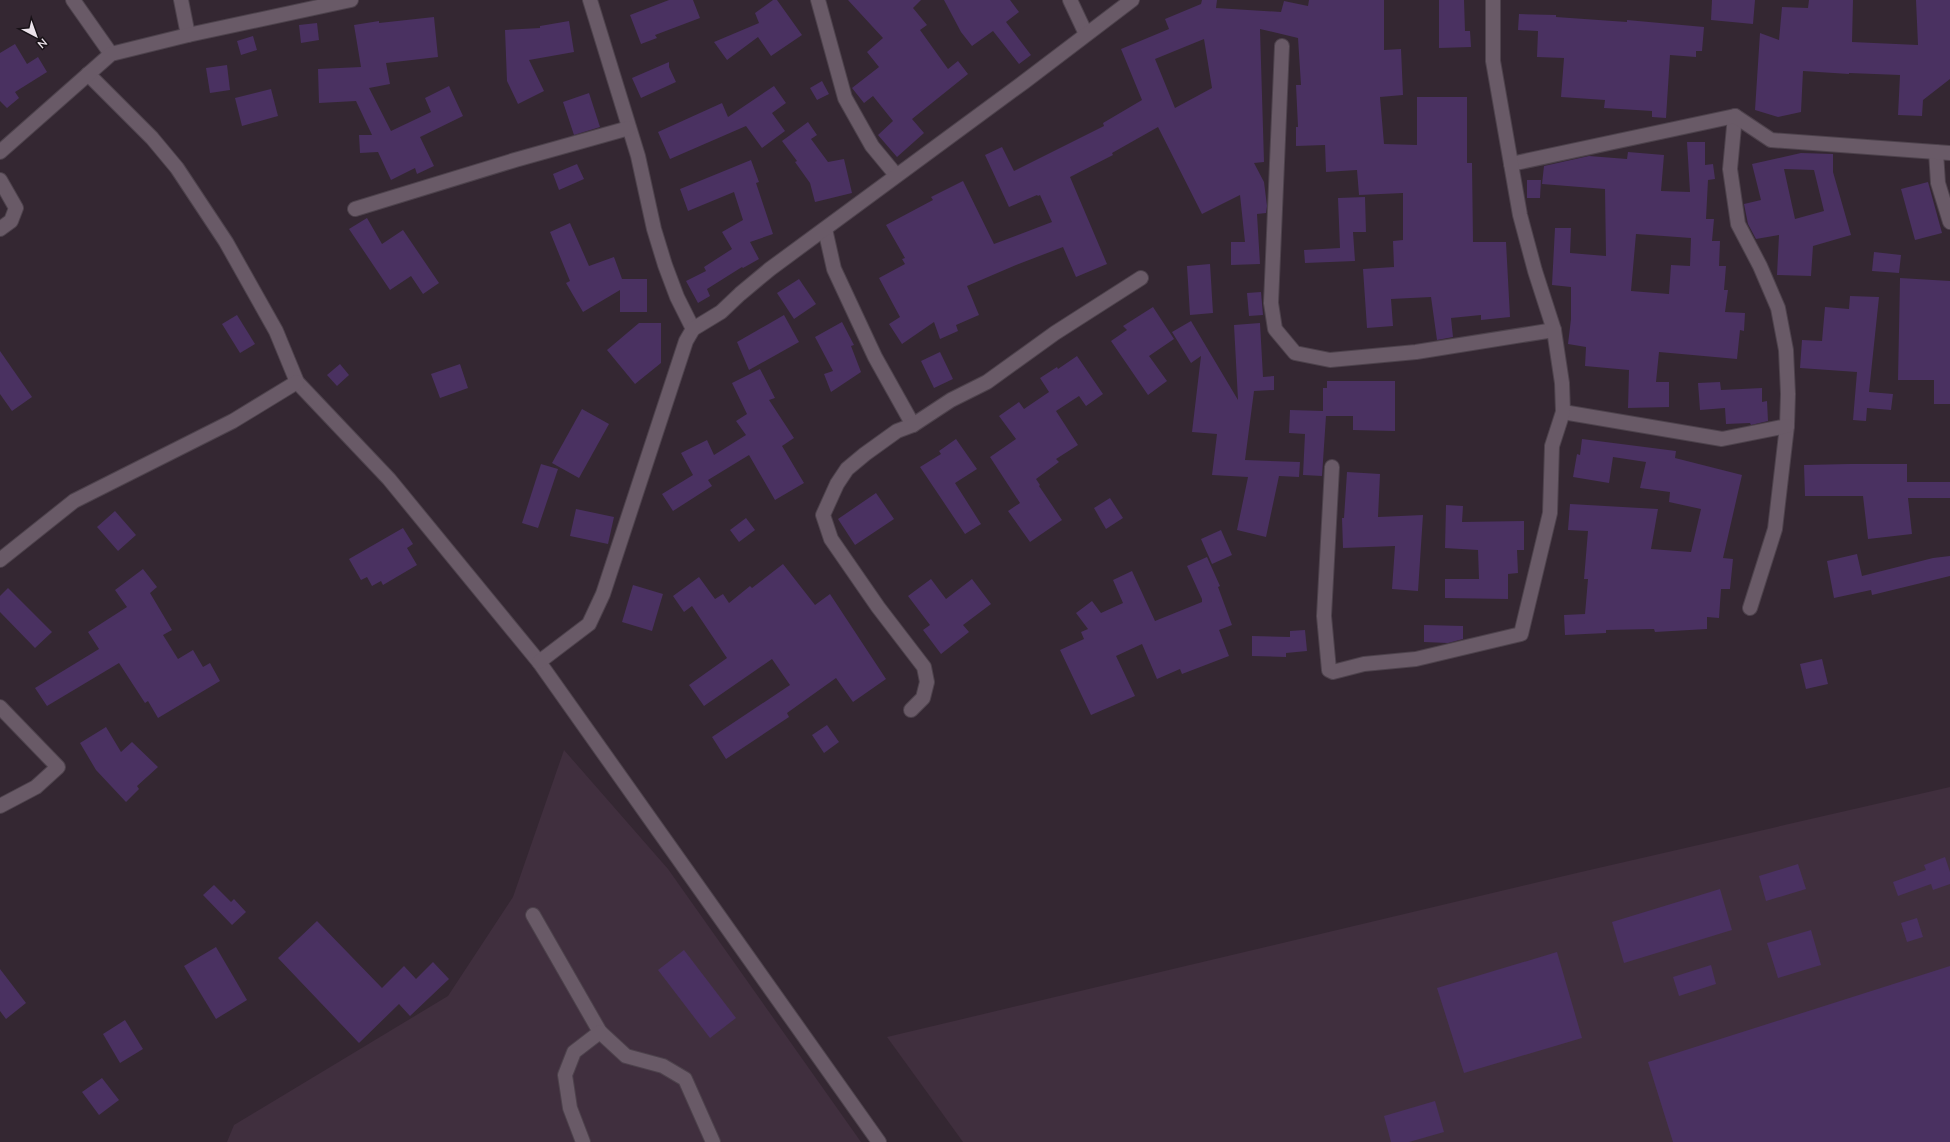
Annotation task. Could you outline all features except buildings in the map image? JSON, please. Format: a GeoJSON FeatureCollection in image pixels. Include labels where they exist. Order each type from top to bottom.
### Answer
{"type":"FeatureCollection","features":[{"type":"Feature","properties":{"kind":"street"},"geometry":{"type":"LineString","coordinates":[[73,0],[111,54]]}},
{"type":"Feature","properties":{"kind":"street"},"geometry":{"type":"LineString","coordinates":[[181,0],[188,35]]}},
{"type":"Feature","properties":{"kind":"street"},"geometry":{"type":"LineString","coordinates":[[0,152],[111,54],[188,35],[351,0]]}},
{"type":"Feature","properties":{"kind":"street"},"geometry":{"type":"LineString","coordinates":[[590,0],[638,156],[654,229],[664,265],[677,298],[693,328]]}},
{"type":"Feature","properties":{"kind":"street"},"geometry":{"type":"LineString","coordinates":[[818,0],[845,98],[872,146],[896,175]]}},
{"type":"Feature","properties":{"kind":"street"},"geometry":{"type":"LineString","coordinates":[[1070,0],[1086,34]]}},
{"type":"Feature","properties":{"kind":"street"},"geometry":{"type":"LineString","coordinates":[[539,662],[589,624],[603,594],[686,341],[693,328],[721,312],[740,294],[896,175],[1024,82],[1132,0]]}},
{"type":"Feature","properties":{"kind":"street"},"geometry":{"type":"LineString","coordinates":[[1332,467],[1324,616],[1329,670],[1333,672],[1364,664],[1416,659],[1521,634],[1550,513],[1552,446],[1563,412],[1562,383],[1554,330],[1535,271],[1520,215],[1493,62],[1493,0]]}},
{"type":"Feature","properties":{"kind":"street"},"geometry":{"type":"LineString","coordinates":[[1282,46],[1271,303],[1275,329],[1295,352],[1330,360],[1416,352],[1554,330]]}},
{"type":"Feature","properties":{"kind":"street"},"geometry":{"type":"LineString","coordinates":[[88,74],[152,138],[177,168],[226,242],[276,331],[297,382],[389,479],[539,662],[879,1142]]}},
{"type":"Feature","properties":{"kind":"street"},"geometry":{"type":"LineString","coordinates":[[1511,164],[1735,116],[1771,140],[1950,153]]}},
{"type":"Feature","properties":{"kind":"street"},"geometry":{"type":"LineString","coordinates":[[1735,116],[1730,169],[1738,224],[1760,266],[1778,308],[1786,350],[1788,394],[1787,426],[1775,529],[1750,608]]}},
{"type":"Feature","properties":{"kind":"street"},"geometry":{"type":"LineString","coordinates":[[355,209],[515,160],[629,128]]}},
{"type":"Feature","properties":{"kind":"street"},"geometry":{"type":"LineString","coordinates":[[1936,152],[1938,182],[1950,222]]}},
{"type":"Feature","properties":{"kind":"street"},"geometry":{"type":"LineString","coordinates":[[0,180],[16,208],[11,221],[0,229]]}},
{"type":"Feature","properties":{"kind":"street"},"geometry":{"type":"LineString","coordinates":[[825,229],[834,269],[875,357],[913,425]]}},
{"type":"Feature","properties":{"kind":"street"},"geometry":{"type":"LineString","coordinates":[[911,710],[923,698],[927,682],[924,667],[878,608],[831,539],[823,515],[837,484],[847,469],[898,431],[913,425],[951,400],[987,382],[1055,332],[1141,278]]}},
{"type":"Feature","properties":{"kind":"street"},"geometry":{"type":"LineString","coordinates":[[0,560],[74,501],[233,421],[297,382]]}},
{"type":"Feature","properties":{"kind":"street"},"geometry":{"type":"LineString","coordinates":[[1563,412],[1722,439],[1787,426]]}},
{"type":"Feature","properties":{"kind":"street"},"geometry":{"type":"LineString","coordinates":[[0,706],[58,767],[36,787],[0,806]]}},
{"type":"Feature","properties":{"kind":"street"},"geometry":{"type":"LineString","coordinates":[[534,915],[600,1032],[626,1056],[663,1066],[685,1079],[713,1142]]}},
{"type":"Feature","properties":{"kind":"street"},"geometry":{"type":"LineString","coordinates":[[582,1142],[570,1108],[565,1075],[574,1052],[600,1032]]}},
{"type":"Feature","properties":{"kind":"shaded area"},"geometry":{"type":"Polygon","coordinates":[[[564,750],[668,869],[861,1142],[227,1142],[234,1125],[448,996],[513,897],[564,750]]]}},
{"type":"Feature","properties":{"kind":"shaded area"},"geometry":{"type":"Polygon","coordinates":[[[1950,787],[1950,1142],[963,1142],[887,1037],[1581,872],[1950,787]]]}}]}
